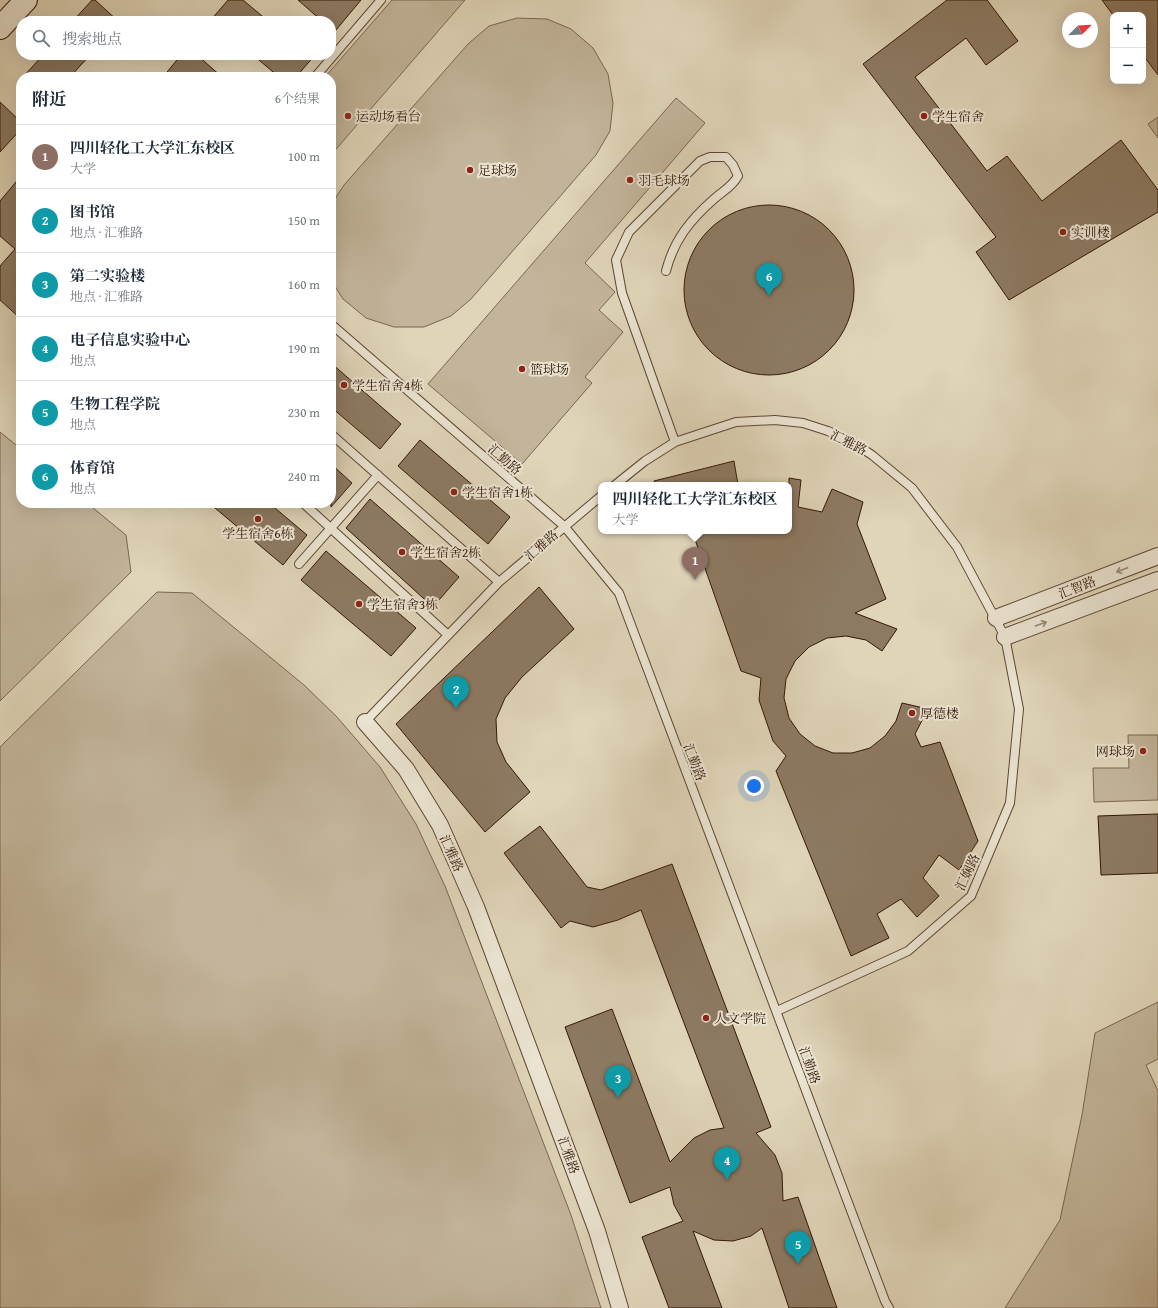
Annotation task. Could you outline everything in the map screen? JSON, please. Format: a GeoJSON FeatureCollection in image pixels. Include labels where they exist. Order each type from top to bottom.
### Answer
{"type":"FeatureCollection","features":[{"type":"Feature","properties":{"kind":"main road"},"geometry":{"type":"LineString","coordinates":[[0,28],[26,0]]}},
{"type":"Feature","properties":{"kind":"street","name":"汇智路"},"geometry":{"type":"LineString","coordinates":[[996,618],[1158,556]]}},
{"type":"Feature","properties":{"kind":"street","name":"汇智路"},"geometry":{"type":"LineString","coordinates":[[1005,637],[1158,580]]}},
{"type":"Feature","properties":{"kind":"street","name":"汇雅路"},"geometry":{"type":"LineString","coordinates":[[365,722],[406,769],[440,824],[476,907],[597,1231],[620,1308]]}},
{"type":"Feature","properties":{"kind":"lane"},"geometry":{"type":"LineString","coordinates":[[336,52],[381,0]]}},
{"type":"Feature","properties":{"kind":"lane"},"geometry":{"type":"LineString","coordinates":[[319,72],[330,60]]}},
{"type":"Feature","properties":{"kind":"lane"},"geometry":{"type":"LineString","coordinates":[[666,271],[670,253],[697,214],[734,185],[738,176],[733,165],[726,157],[710,156],[700,161],[629,232],[616,260],[622,293],[675,442]]}},
{"type":"Feature","properties":{"kind":"lane","name":"汇勤路"},"geometry":{"type":"LineString","coordinates":[[336,328],[564,526],[619,593],[885,1301],[889,1308]]}},
{"type":"Feature","properties":{"kind":"lane","name":"汇雅路"},"geometry":{"type":"LineString","coordinates":[[619,482],[645,461],[675,442],[736,422],[775,420],[803,422],[852,442],[872,455],[912,488],[957,547],[1005,637]]}},
{"type":"Feature","properties":{"kind":"lane"},"geometry":{"type":"LineString","coordinates":[[336,438],[499,582]]}},
{"type":"Feature","properties":{"kind":"lane"},"geometry":{"type":"LineString","coordinates":[[298,564],[378,475]]}},
{"type":"Feature","properties":{"kind":"lane","name":"汇雅路"},"geometry":{"type":"LineString","coordinates":[[365,722],[499,582],[598,498]]}},
{"type":"Feature","properties":{"kind":"lane"},"geometry":{"type":"LineString","coordinates":[[308,508],[448,634]]}},
{"type":"Feature","properties":{"kind":"lane","name":"汇娴路"},"geometry":{"type":"LineString","coordinates":[[777,1011],[908,952],[971,896],[1010,803],[1019,708],[1005,637]]}},
{"type":"Feature","properties":{"kind":"shaded area","name":"运动场看台"},"geometry":{"type":"Polygon","coordinates":[[[392,0],[465,0],[336,149],[336,72],[329,72],[392,0]]]}},
{"type":"Feature","properties":{"kind":"shaded area","name":"足球场"},"geometry":{"type":"Polygon","coordinates":[[[517,18],[547,19],[571,29],[593,48],[608,74],[613,103],[610,131],[596,155],[471,299],[451,316],[424,327],[394,327],[366,318],[343,299],[336,288],[336,197],[344,185],[468,44],[489,26],[517,18]]]}},
{"type":"Feature","properties":{"kind":"shaded area"},"geometry":{"type":"Polygon","coordinates":[[[676,98],[705,123],[585,263],[615,292],[599,310],[623,332],[585,377],[592,383],[522,464],[428,384],[676,98]]]}},
{"type":"Feature","properties":{"kind":"shaded area"},"geometry":{"type":"Polygon","coordinates":[[[1158,117],[1158,138],[1148,124],[1158,117]]]}},
{"type":"Feature","properties":{"kind":"shaded area"},"geometry":{"type":"Polygon","coordinates":[[[0,432],[16,445],[16,508],[93,508],[126,535],[131,572],[0,701],[0,432]]]}},
{"type":"Feature","properties":{"kind":"shaded area"},"geometry":{"type":"Polygon","coordinates":[[[157,592],[192,593],[304,685],[337,717],[380,767],[416,824],[445,886],[571,1215],[601,1308],[0,1308],[0,747],[157,592]]]}},
{"type":"Feature","properties":{"kind":"shaded area"},"geometry":{"type":"Polygon","coordinates":[[[1128,735],[1158,735],[1158,800],[1094,802],[1093,768],[1129,768],[1128,735]]]}},
{"type":"Feature","properties":{"kind":"shaded area"},"geometry":{"type":"Polygon","coordinates":[[[1158,1002],[1158,1059],[1146,1065],[1158,1091],[1158,1308],[1005,1308],[1060,1220],[1082,1115],[1095,1033],[1158,1002]]]}},
{"type":"Feature","properties":{"kind":"building"},"geometry":{"type":"Polygon","coordinates":[[[92,0],[95,0],[113,16],[78,16],[92,0]]]}},
{"type":"Feature","properties":{"kind":"building"},"geometry":{"type":"Polygon","coordinates":[[[228,0],[243,0],[262,16],[214,16],[228,0]]]}},
{"type":"Feature","properties":{"kind":"building"},"geometry":{"type":"Polygon","coordinates":[[[298,0],[361,0],[336,30],[336,16],[316,16],[298,0]]]}},
{"type":"Feature","properties":{"kind":"building"},"geometry":{"type":"Polygon","coordinates":[[[947,0],[987,0],[1018,41],[986,65],[966,38],[915,77],[987,171],[1007,156],[1042,201],[1121,140],[1158,190],[1158,212],[1009,300],[976,252],[996,237],[863,64],[947,0]]]}},
{"type":"Feature","properties":{"kind":"building"},"geometry":{"type":"Polygon","coordinates":[[[1102,0],[1158,0],[1158,75],[1146,59],[1146,12],[1111,12],[1102,0]]]}},
{"type":"Feature","properties":{"kind":"building"},"geometry":{"type":"Polygon","coordinates":[[[38,60],[85,60],[75,72],[28,72],[38,60]]]}},
{"type":"Feature","properties":{"kind":"building"},"geometry":{"type":"Polygon","coordinates":[[[177,60],[203,60],[216,72],[167,72],[177,60]]]}},
{"type":"Feature","properties":{"kind":"building"},"geometry":{"type":"Polygon","coordinates":[[[259,60],[311,60],[300,72],[273,72],[259,60]]]}},
{"type":"Feature","properties":{"kind":"building"},"geometry":{"type":"Polygon","coordinates":[[[0,102],[16,117],[16,134],[0,152],[0,102]]]}},
{"type":"Feature","properties":{"kind":"building"},"geometry":{"type":"Polygon","coordinates":[[[16,182],[16,314],[0,300],[0,266],[15,249],[0,236],[0,201],[16,182]]]}},
{"type":"Feature","properties":{"kind":"building"},"geometry":{"type":"Polygon","coordinates":[[[761,205],[777,205],[802,211],[823,224],[835,236],[848,257],[854,282],[854,298],[848,323],[835,344],[823,356],[802,369],[777,375],[761,375],[736,369],[715,356],[703,344],[690,323],[684,298],[684,282],[690,257],[703,236],[715,224],[736,211],[761,205]]]}},
{"type":"Feature","properties":{"kind":"building","name":"学生宿舍4栋"},"geometry":{"type":"Polygon","coordinates":[[[336,367],[401,424],[380,449],[336,411],[336,367]]]}},
{"type":"Feature","properties":{"kind":"building","name":"学生宿舍1栋"},"geometry":{"type":"Polygon","coordinates":[[[420,440],[510,517],[488,544],[398,466],[420,440]]]}},
{"type":"Feature","properties":{"kind":"building"},"geometry":{"type":"Polygon","coordinates":[[[734,461],[738,482],[654,482],[734,461]]]}},
{"type":"Feature","properties":{"kind":"building"},"geometry":{"type":"Polygon","coordinates":[[[336,469],[352,483],[336,501],[336,469]]]}},
{"type":"Feature","properties":{"kind":"building","name":"厚德楼"},"geometry":{"type":"Polygon","coordinates":[[[789,478],[801,480],[798,507],[822,512],[832,489],[863,502],[857,524],[886,599],[855,613],[897,629],[882,651],[866,640],[846,636],[827,638],[809,647],[795,661],[786,679],[784,698],[789,718],[800,734],[815,746],[833,753],[852,753],[870,748],[885,736],[896,721],[902,703],[928,709],[915,734],[921,747],[940,742],[978,841],[959,870],[939,855],[923,878],[939,896],[917,917],[901,899],[877,914],[889,938],[851,956],[776,771],[786,756],[773,741],[759,700],[761,678],[741,671],[693,534],[792,534],[792,482],[789,482],[789,478]]]}},
{"type":"Feature","properties":{"kind":"building","name":"学生宿舍2栋"},"geometry":{"type":"Polygon","coordinates":[[[370,499],[459,577],[433,607],[346,528],[370,499]]]}},
{"type":"Feature","properties":{"kind":"building","name":"学生宿舍6栋"},"geometry":{"type":"Polygon","coordinates":[[[215,508],[275,508],[307,535],[283,565],[215,508]]]}},
{"type":"Feature","properties":{"kind":"building","name":"学生宿舍3栋"},"geometry":{"type":"Polygon","coordinates":[[[326,551],[416,628],[391,656],[301,580],[326,551]]]}},
{"type":"Feature","properties":{"kind":"building"},"geometry":{"type":"Polygon","coordinates":[[[539,587],[574,629],[522,677],[505,698],[496,719],[497,742],[506,762],[530,792],[485,832],[396,724],[539,587]]]}},
{"type":"Feature","properties":{"kind":"building"},"geometry":{"type":"Polygon","coordinates":[[[1158,814],[1158,873],[1101,875],[1098,816],[1158,814]]]}},
{"type":"Feature","properties":{"kind":"building"},"geometry":{"type":"Polygon","coordinates":[[[540,826],[587,887],[601,890],[672,864],[771,1127],[756,1133],[775,1155],[782,1173],[783,1201],[798,1197],[837,1308],[789,1308],[762,1228],[751,1236],[733,1241],[714,1240],[693,1231],[722,1308],[669,1308],[642,1237],[683,1221],[674,1205],[670,1187],[630,1203],[565,1027],[612,1009],[670,1162],[694,1138],[710,1130],[724,1128],[641,910],[618,920],[593,927],[570,921],[561,928],[504,853],[540,826]]]}},
{"type":"Feature","properties":{"kind":"place","name":"运动场看台"},"geometry":{"type":"Point","coordinates":[348,116]}},
{"type":"Feature","properties":{"kind":"place","name":"学生宿舍"},"geometry":{"type":"Point","coordinates":[924,116]}},
{"type":"Feature","properties":{"kind":"place","name":"足球场"},"geometry":{"type":"Point","coordinates":[470,170]}},
{"type":"Feature","properties":{"kind":"place","name":"羽毛球场"},"geometry":{"type":"Point","coordinates":[630,180]}},
{"type":"Feature","properties":{"kind":"place","name":"实训楼"},"geometry":{"type":"Point","coordinates":[1063,232]}},
{"type":"Feature","properties":{"kind":"place","name":"体育馆"},"geometry":{"type":"Point","coordinates":[769,296]}},
{"type":"Feature","properties":{"kind":"place","name":"篮球场"},"geometry":{"type":"Point","coordinates":[522,369]}},
{"type":"Feature","properties":{"kind":"place","name":"学生宿舍4栋"},"geometry":{"type":"Point","coordinates":[344,385]}},
{"type":"Feature","properties":{"kind":"place","name":"学生宿舍1栋"},"geometry":{"type":"Point","coordinates":[454,492]}},
{"type":"Feature","properties":{"kind":"place","name":"学生宿舍6栋"},"geometry":{"type":"Point","coordinates":[258,519]}},
{"type":"Feature","properties":{"kind":"place","name":"学生宿舍2栋"},"geometry":{"type":"Point","coordinates":[402,552]}},
{"type":"Feature","properties":{"kind":"place","name":"四川轻化工大学汇东校区"},"geometry":{"type":"Point","coordinates":[695,580]}},
{"type":"Feature","properties":{"kind":"place","name":"学生宿舍3栋"},"geometry":{"type":"Point","coordinates":[359,604]}},
{"type":"Feature","properties":{"kind":"place","name":"图书馆"},"geometry":{"type":"Point","coordinates":[456,709]}},
{"type":"Feature","properties":{"kind":"place","name":"厚德楼"},"geometry":{"type":"Point","coordinates":[912,713]}},
{"type":"Feature","properties":{"kind":"place","name":"网球场"},"geometry":{"type":"Point","coordinates":[1143,751]}},
{"type":"Feature","properties":{"kind":"place","name":"人文学院"},"geometry":{"type":"Point","coordinates":[706,1018]}},
{"type":"Feature","properties":{"kind":"place","name":"第二实验楼"},"geometry":{"type":"Point","coordinates":[618,1098]}},
{"type":"Feature","properties":{"kind":"place","name":"电子信息实验中心"},"geometry":{"type":"Point","coordinates":[727,1180]}},
{"type":"Feature","properties":{"kind":"place","name":"生物工程学院"},"geometry":{"type":"Point","coordinates":[798,1264]}}]}
